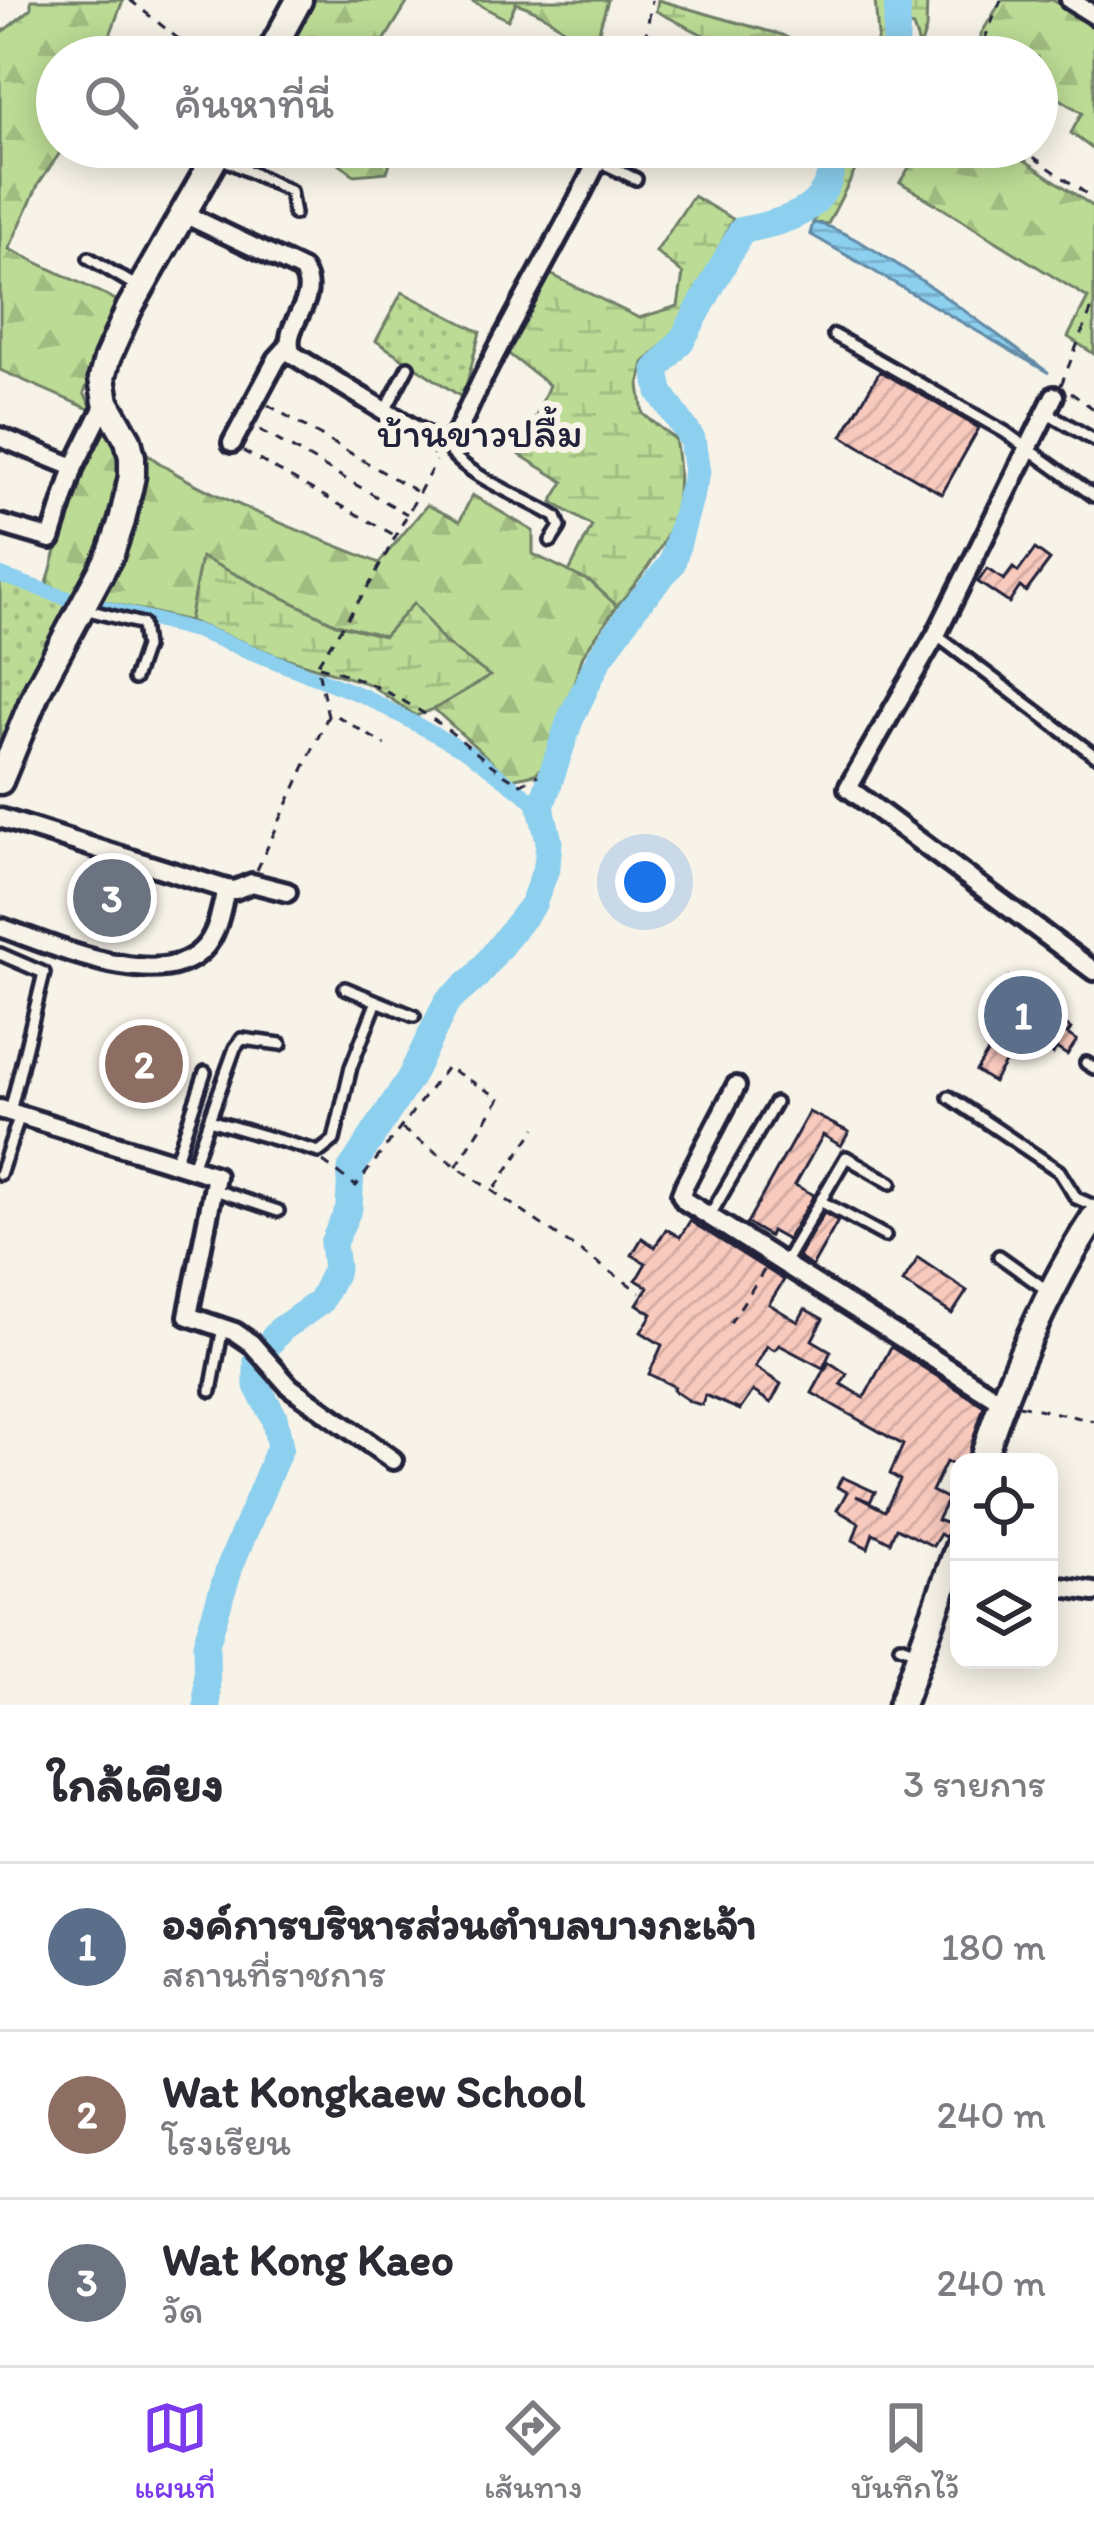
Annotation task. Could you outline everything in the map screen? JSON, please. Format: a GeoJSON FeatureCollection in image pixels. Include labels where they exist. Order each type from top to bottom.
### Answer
{"type":"FeatureCollection","features":[{"type":"Feature","properties":{"kind":"street"},"geometry":{"type":"LineString","coordinates":[[279,36],[298,0]]}},
{"type":"Feature","properties":{"kind":"street"},"geometry":{"type":"LineString","coordinates":[[1070,0],[1094,15]]}},
{"type":"Feature","properties":{"kind":"street"},"geometry":{"type":"LineString","coordinates":[[0,781],[38,689],[111,553],[132,476],[128,440],[106,403],[102,378],[107,359],[209,168]]}},
{"type":"Feature","properties":{"kind":"street"},"geometry":{"type":"LineString","coordinates":[[184,214],[302,270],[309,280],[308,299],[288,337],[292,354],[435,442],[445,443],[455,438],[485,368],[594,168]]}},
{"type":"Feature","properties":{"kind":"street"},"geometry":{"type":"LineString","coordinates":[[232,442],[288,346]]}},
{"type":"Feature","properties":{"kind":"street"},"geometry":{"type":"LineString","coordinates":[[0,524],[51,539],[74,466],[106,403]]}},
{"type":"Feature","properties":{"kind":"street"},"geometry":{"type":"LineString","coordinates":[[1050,404],[936,635],[848,788],[1094,971]]}},
{"type":"Feature","properties":{"kind":"street"},"geometry":{"type":"LineString","coordinates":[[0,437],[74,466]]}},
{"type":"Feature","properties":{"kind":"street"},"geometry":{"type":"LineString","coordinates":[[0,818],[226,889],[251,883],[286,892]]}},
{"type":"Feature","properties":{"kind":"street"},"geometry":{"type":"LineString","coordinates":[[0,927],[113,962],[160,968],[188,961],[205,948],[215,931],[226,889]]}},
{"type":"Feature","properties":{"kind":"street"},"geometry":{"type":"LineString","coordinates":[[736,1086],[681,1194],[685,1202],[1002,1402]]}},
{"type":"Feature","properties":{"kind":"street"},"geometry":{"type":"LineString","coordinates":[[10,1112],[216,1176],[188,1316],[224,1327],[308,1400],[393,1460]]}},
{"type":"Feature","properties":{"kind":"street"},"geometry":{"type":"LineString","coordinates":[[985,1453],[1002,1402],[1052,1294],[1094,1218]]}},
{"type":"Feature","properties":{"kind":"street"},"geometry":{"type":"LineString","coordinates":[[901,1705],[909,1650],[950,1580]]}},
{"type":"Feature","properties":{"kind":"street"},"geometry":{"type":"LineString","coordinates":[[1058,1586],[1094,1592]]}},
{"type":"Feature","properties":{"kind":"lane"},"geometry":{"type":"LineString","coordinates":[[249,168],[290,191],[294,214]]}},
{"type":"Feature","properties":{"kind":"lane"},"geometry":{"type":"LineString","coordinates":[[621,168],[636,179]]}},
{"type":"Feature","properties":{"kind":"lane"},"geometry":{"type":"LineString","coordinates":[[89,258],[141,289]]}},
{"type":"Feature","properties":{"kind":"lane"},"geometry":{"type":"LineString","coordinates":[[833,335],[1005,432],[1094,496]]}},
{"type":"Feature","properties":{"kind":"lane"},"geometry":{"type":"LineString","coordinates":[[385,411],[408,367]]}},
{"type":"Feature","properties":{"kind":"lane"},"geometry":{"type":"LineString","coordinates":[[1050,404],[1094,440]]}},
{"type":"Feature","properties":{"kind":"lane"},"geometry":{"type":"LineString","coordinates":[[445,443],[451,455],[465,465],[556,517],[560,527],[551,541]]}},
{"type":"Feature","properties":{"kind":"lane"},"geometry":{"type":"LineString","coordinates":[[79,608],[142,624],[146,647],[134,679]]}},
{"type":"Feature","properties":{"kind":"lane"},"geometry":{"type":"LineString","coordinates":[[936,635],[1094,755]]}},
{"type":"Feature","properties":{"kind":"lane"},"geometry":{"type":"LineString","coordinates":[[0,954],[44,974],[0,1174]]}},
{"type":"Feature","properties":{"kind":"lane"},"geometry":{"type":"LineString","coordinates":[[345,988],[414,1016]]}},
{"type":"Feature","properties":{"kind":"lane"},"geometry":{"type":"LineString","coordinates":[[209,1120],[319,1152],[326,1150],[334,1140],[350,1067],[377,1001]]}},
{"type":"Feature","properties":{"kind":"lane"},"geometry":{"type":"LineString","coordinates":[[184,1164],[209,1120],[242,1039],[281,1044]]}},
{"type":"Feature","properties":{"kind":"lane"},"geometry":{"type":"LineString","coordinates":[[184,1164],[205,1072]]}},
{"type":"Feature","properties":{"kind":"lane"},"geometry":{"type":"LineString","coordinates":[[949,1097],[1059,1172],[1076,1198],[1094,1206]]}},
{"type":"Feature","properties":{"kind":"lane"},"geometry":{"type":"LineString","coordinates":[[710,1217],[775,1103]]}},
{"type":"Feature","properties":{"kind":"lane"},"geometry":{"type":"LineString","coordinates":[[777,1261],[846,1157],[891,1184]]}},
{"type":"Feature","properties":{"kind":"lane"},"geometry":{"type":"LineString","coordinates":[[215,1190],[278,1210]]}},
{"type":"Feature","properties":{"kind":"lane"},"geometry":{"type":"LineString","coordinates":[[820,1201],[885,1236]]}},
{"type":"Feature","properties":{"kind":"lane"},"geometry":{"type":"LineString","coordinates":[[999,1256],[1052,1294]]}},
{"type":"Feature","properties":{"kind":"lane"},"geometry":{"type":"LineString","coordinates":[[212,1390],[224,1327]]}},
{"type":"Feature","properties":{"kind":"path"},"geometry":{"type":"LineString","coordinates":[[130,0],[175,36]]}},
{"type":"Feature","properties":{"kind":"path"},"geometry":{"type":"LineString","coordinates":[[646,36],[652,0]]}},
{"type":"Feature","properties":{"kind":"path"},"geometry":{"type":"LineString","coordinates":[[985,36],[1000,0]]}},
{"type":"Feature","properties":{"kind":"path"},"geometry":{"type":"LineString","coordinates":[[1049,168],[1094,199]]}},
{"type":"Feature","properties":{"kind":"path"},"geometry":{"type":"LineString","coordinates":[[1094,303],[1058,389],[1094,410]]}},
{"type":"Feature","properties":{"kind":"path"},"geometry":{"type":"LineString","coordinates":[[256,399],[419,493]]}},
{"type":"Feature","properties":{"kind":"path"},"geometry":{"type":"LineString","coordinates":[[242,420],[407,514]]}},
{"type":"Feature","properties":{"kind":"path"},"geometry":{"type":"LineString","coordinates":[[232,442],[396,536]]}},
{"type":"Feature","properties":{"kind":"path"},"geometry":{"type":"LineString","coordinates":[[251,883],[328,716],[317,665],[396,536],[445,443]]}},
{"type":"Feature","properties":{"kind":"path"},"geometry":{"type":"LineString","coordinates":[[317,665],[337,670],[448,730],[502,775],[521,784],[538,775]]}},
{"type":"Feature","properties":{"kind":"path"},"geometry":{"type":"LineString","coordinates":[[328,716],[345,718],[385,746]]}},
{"type":"Feature","properties":{"kind":"path"},"geometry":{"type":"LineString","coordinates":[[331,1171],[356,1186],[447,1067],[499,1096],[456,1167]]}},
{"type":"Feature","properties":{"kind":"path"},"geometry":{"type":"LineString","coordinates":[[400,1128],[640,1292]]}},
{"type":"Feature","properties":{"kind":"path"},"geometry":{"type":"LineString","coordinates":[[494,1190],[536,1128]]}},
{"type":"Feature","properties":{"kind":"path"},"geometry":{"type":"LineString","coordinates":[[730,1323],[777,1261]]}},
{"type":"Feature","properties":{"kind":"path"},"geometry":{"type":"LineString","coordinates":[[1002,1402],[1094,1421]]}},
{"type":"Feature","properties":{"kind":"green space"},"geometry":{"type":"Polygon","coordinates":[[[31,0],[123,0],[110,36],[36,36],[36,168],[49,168],[9,249],[122,303],[84,393],[94,411],[0,370],[0,34],[31,9],[31,0]]]}},
{"type":"Feature","properties":{"kind":"green space"},"geometry":{"type":"Polygon","coordinates":[[[307,0],[409,0],[387,36],[287,36],[307,0]]]}},
{"type":"Feature","properties":{"kind":"green space"},"geometry":{"type":"Polygon","coordinates":[[[470,0],[608,0],[597,36],[571,36],[516,3],[508,20],[470,0]]]}},
{"type":"Feature","properties":{"kind":"green space"},"geometry":{"type":"Polygon","coordinates":[[[658,0],[784,36],[705,36],[656,11],[658,0]]]}},
{"type":"Feature","properties":{"kind":"green space"},"geometry":{"type":"Polygon","coordinates":[[[875,0],[927,0],[924,36],[916,36],[913,27],[893,23],[891,36],[878,36],[875,0]]]}},
{"type":"Feature","properties":{"kind":"green space"},"geometry":{"type":"Polygon","coordinates":[[[1002,0],[1053,0],[1094,27],[1094,150],[1071,133],[1082,113],[1058,98],[1058,36],[981,34],[1002,0]]]}},
{"type":"Feature","properties":{"kind":"green space"},"geometry":{"type":"Polygon","coordinates":[[[345,168],[388,168],[387,172],[354,175],[345,168]]]}},
{"type":"Feature","properties":{"kind":"green space"},"geometry":{"type":"Polygon","coordinates":[[[835,168],[856,168],[828,224],[813,223],[835,168]]]}},
{"type":"Feature","properties":{"kind":"green space"},"geometry":{"type":"Polygon","coordinates":[[[909,168],[1036,168],[1094,207],[1094,354],[1068,337],[1088,298],[900,182],[909,168]]]}},
{"type":"Feature","properties":{"kind":"green space"},"geometry":{"type":"Polygon","coordinates":[[[693,196],[733,219],[692,303],[670,337],[644,363],[639,385],[643,414],[675,439],[678,489],[660,549],[617,606],[591,582],[569,572],[592,526],[552,502],[564,482],[520,455],[549,385],[502,349],[548,273],[639,318],[678,306],[683,274],[656,252],[693,196]]]}},
{"type":"Feature","properties":{"kind":"green space"},"geometry":{"type":"Polygon","coordinates":[[[402,292],[480,332],[463,398],[376,341],[402,292]]]}},
{"type":"Feature","properties":{"kind":"green space"},"geometry":{"type":"Polygon","coordinates":[[[103,420],[118,463],[111,525],[87,589],[75,594],[45,591],[75,481],[103,420]]]}},
{"type":"Feature","properties":{"kind":"green space"},"geometry":{"type":"Polygon","coordinates":[[[139,445],[155,460],[214,493],[379,563],[427,505],[460,521],[472,495],[533,531],[533,554],[591,582],[617,606],[583,655],[548,762],[535,774],[511,779],[434,709],[489,676],[444,642],[414,604],[385,636],[337,624],[202,558],[189,621],[94,599],[139,445]]]}},
{"type":"Feature","properties":{"kind":"green space"},"geometry":{"type":"Polygon","coordinates":[[[201,557],[336,624],[384,636],[414,603],[444,642],[490,676],[416,716],[369,684],[189,621],[201,557]]]}},
{"type":"Feature","properties":{"kind":"green space"},"geometry":{"type":"Polygon","coordinates":[[[0,580],[70,605],[0,760],[0,580]]]}},
{"type":"Feature","properties":{"kind":"water"},"geometry":{"type":"Polygon","coordinates":[[[813,223],[834,229],[895,263],[1049,373],[810,234],[813,223]]]}},
{"type":"Feature","properties":{"kind":"building"},"geometry":{"type":"Polygon","coordinates":[[[880,371],[979,428],[942,494],[842,436],[880,371]]]}},
{"type":"Feature","properties":{"kind":"building"},"geometry":{"type":"Polygon","coordinates":[[[1035,549],[1050,560],[1026,592],[1020,587],[1009,603],[978,582],[987,569],[1004,580],[1013,568],[1018,572],[1035,549]]]}},
{"type":"Feature","properties":{"kind":"building"},"geometry":{"type":"Polygon","coordinates":[[[1009,977],[1063,1012],[1058,1020],[1077,1040],[1067,1055],[1056,1048],[1053,1054],[1041,1046],[1035,1054],[1018,1043],[993,1082],[976,1071],[1001,1031],[982,1018],[1009,977]]]}},
{"type":"Feature","properties":{"kind":"building"},"geometry":{"type":"Polygon","coordinates":[[[809,1112],[849,1132],[841,1146],[823,1135],[795,1185],[814,1195],[787,1240],[771,1231],[769,1236],[747,1223],[809,1112]]]}},
{"type":"Feature","properties":{"kind":"building"},"geometry":{"type":"Polygon","coordinates":[[[824,1213],[838,1221],[812,1267],[798,1257],[824,1213]]]}},
{"type":"Feature","properties":{"kind":"building"},"geometry":{"type":"Polygon","coordinates":[[[690,1221],[784,1280],[769,1304],[798,1322],[805,1309],[823,1319],[812,1340],[831,1351],[823,1368],[779,1345],[775,1350],[767,1346],[755,1367],[781,1384],[771,1403],[753,1391],[740,1410],[705,1395],[702,1405],[649,1374],[662,1345],[641,1332],[652,1314],[637,1304],[648,1287],[636,1280],[646,1263],[632,1255],[642,1238],[655,1247],[666,1229],[680,1237],[690,1221]]]}},
{"type":"Feature","properties":{"kind":"building"},"geometry":{"type":"Polygon","coordinates":[[[918,1258],[967,1291],[952,1314],[903,1282],[918,1258]]]}},
{"type":"Feature","properties":{"kind":"building"},"geometry":{"type":"Polygon","coordinates":[[[891,1347],[984,1406],[969,1453],[950,1453],[950,1463],[946,1462],[932,1491],[948,1499],[937,1520],[950,1525],[950,1531],[945,1537],[940,1534],[933,1546],[896,1528],[890,1542],[873,1533],[868,1548],[853,1540],[859,1523],[837,1510],[847,1492],[837,1487],[842,1477],[875,1492],[870,1502],[856,1496],[885,1511],[900,1480],[890,1474],[903,1445],[812,1393],[829,1362],[847,1374],[841,1384],[864,1398],[891,1347]]]}},
{"type":"Feature","properties":{"kind":"waterway"},"geometry":{"type":"LineString","coordinates":[[896,36],[898,0]]}},
{"type":"Feature","properties":{"kind":"waterway"},"geometry":{"type":"LineString","coordinates":[[207,1705],[206,1644],[230,1566],[280,1447],[274,1417],[257,1386],[257,1359],[280,1330],[320,1302],[336,1269],[333,1243],[349,1208],[351,1169],[410,1078],[447,1002],[477,976],[533,904],[547,866],[549,841],[541,807],[570,720],[599,659],[672,564],[697,472],[692,439],[660,392],[656,370],[682,340],[742,230],[778,222],[808,208],[819,198],[832,168]]}},
{"type":"Feature","properties":{"kind":"waterway"},"geometry":{"type":"LineString","coordinates":[[0,575],[63,597],[197,631],[366,697],[469,753],[541,807]]}},
{"type":"Feature","properties":{"kind":"place","name":"Wat Kong Kaeo"},"geometry":{"type":"Point","coordinates":[112,898]}},
{"type":"Feature","properties":{"kind":"place","name":"องค์การบริหารส่วนตำบลบางกะเจ้า"},"geometry":{"type":"Point","coordinates":[1023,1015]}},
{"type":"Feature","properties":{"kind":"place","name":"Wat Kongkaew School"},"geometry":{"type":"Point","coordinates":[144,1064]}},
{"type":"Feature","properties":{"kind":"district","name":"บ้านขาวปลื้ม"},"geometry":{"type":"Point","coordinates":[480,432]}}]}
